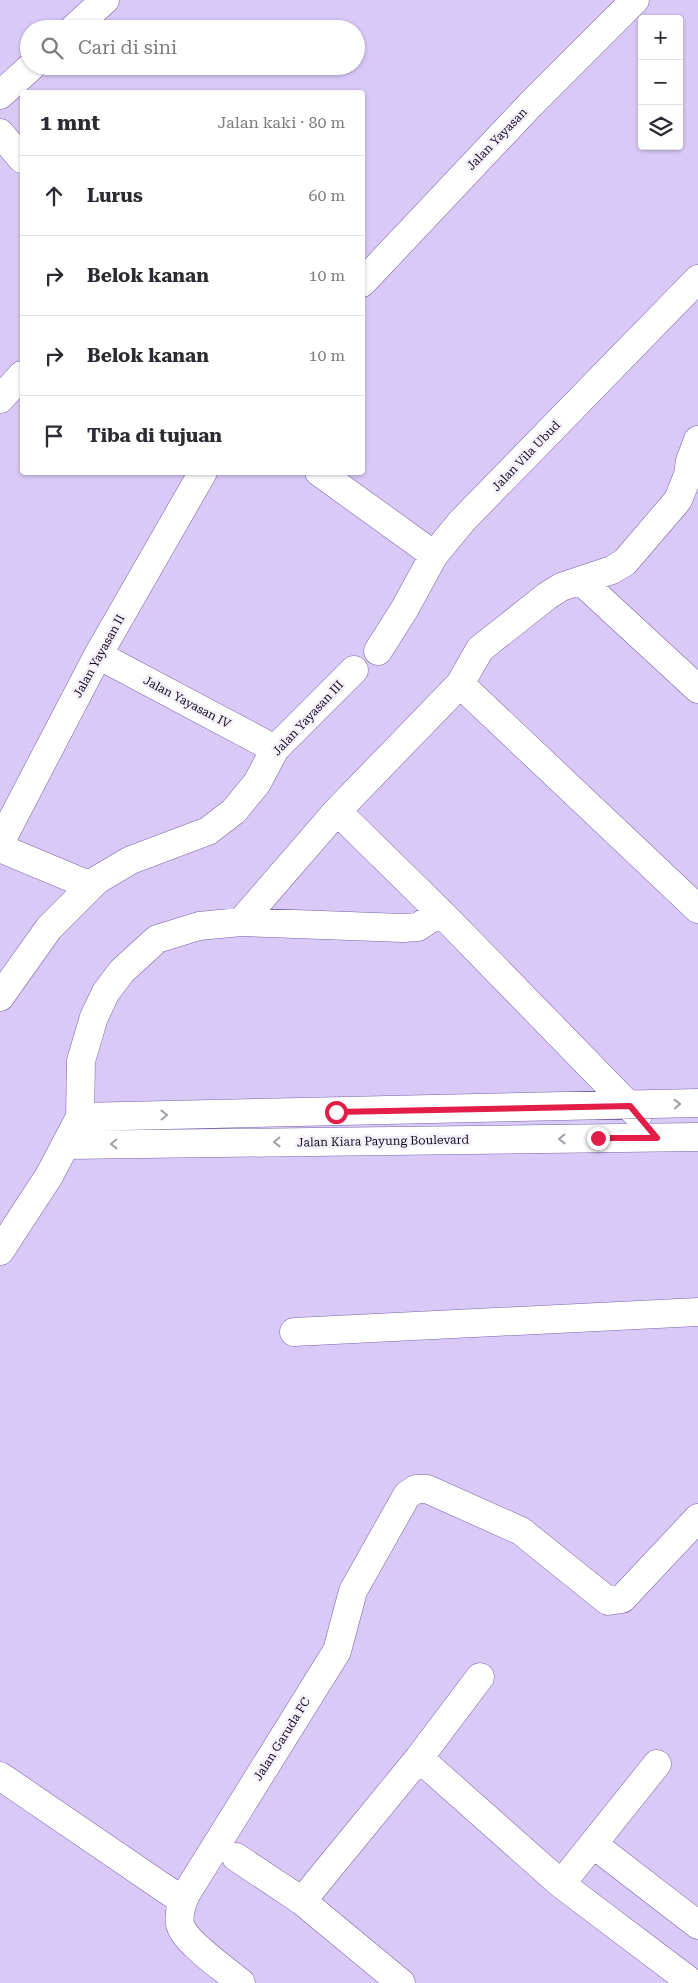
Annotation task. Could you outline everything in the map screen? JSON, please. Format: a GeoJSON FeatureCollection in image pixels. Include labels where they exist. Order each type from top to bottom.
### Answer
{"type":"FeatureCollection","features":[{"type":"Feature","properties":{"kind":"street"},"geometry":{"type":"LineString","coordinates":[[84,20],[105,0]]}},
{"type":"Feature","properties":{"kind":"street","name":"Jalan Yayasan"},"geometry":{"type":"LineString","coordinates":[[365,280],[536,98],[635,0]]}},
{"type":"Feature","properties":{"kind":"street"},"geometry":{"type":"LineString","coordinates":[[0,95],[22,75]]}},
{"type":"Feature","properties":{"kind":"street"},"geometry":{"type":"LineString","coordinates":[[0,133],[20,157]]}},
{"type":"Feature","properties":{"kind":"street","name":"Jalan Vila Ubud"},"geometry":{"type":"LineString","coordinates":[[378,651],[404,610],[434,555],[462,521],[698,279]]}},
{"type":"Feature","properties":{"kind":"street"},"geometry":{"type":"LineString","coordinates":[[0,399],[20,377]]}},
{"type":"Feature","properties":{"kind":"street"},"geometry":{"type":"LineString","coordinates":[[240,922],[337,811],[460,684],[480,648],[561,586],[612,570],[625,562],[693,480],[690,461],[698,440]]}},
{"type":"Feature","properties":{"kind":"street","name":"Jalan Yayasan II"},"geometry":{"type":"LineString","coordinates":[[0,843],[98,654],[201,475]]}},
{"type":"Feature","properties":{"kind":"street"},"geometry":{"type":"LineString","coordinates":[[322,475],[434,555]]}},
{"type":"Feature","properties":{"kind":"street"},"geometry":{"type":"LineString","coordinates":[[581,581],[698,689]]}},
{"type":"Feature","properties":{"kind":"street","name":"Jalan Yayasan IV"},"geometry":{"type":"LineString","coordinates":[[98,654],[275,750]]}},
{"type":"Feature","properties":{"kind":"street","name":"Jalan Yayasan III"},"geometry":{"type":"LineString","coordinates":[[0,996],[49,928],[91,886],[131,860],[208,831],[234,811],[257,783],[275,750],[354,670]]}},
{"type":"Feature","properties":{"kind":"street"},"geometry":{"type":"LineString","coordinates":[[460,684],[698,910]]}},
{"type":"Feature","properties":{"kind":"street"},"geometry":{"type":"LineString","coordinates":[[337,811],[440,912],[630,1106],[657,1138]]}},
{"type":"Feature","properties":{"kind":"street"},"geometry":{"type":"LineString","coordinates":[[0,848],[91,886]]}},
{"type":"Feature","properties":{"kind":"street"},"geometry":{"type":"LineString","coordinates":[[0,1251],[68,1145],[80,1117],[81,1061],[94,1017],[106,992],[122,971],[157,939],[198,926],[240,922],[418,927],[440,912]]}},
{"type":"Feature","properties":{"kind":"street"},"geometry":{"type":"LineString","coordinates":[[80,1117],[698,1103]]}},
{"type":"Feature","properties":{"kind":"street","name":"Jalan Kiara Payung Boulevard"},"geometry":{"type":"LineString","coordinates":[[68,1145],[698,1137]]}},
{"type":"Feature","properties":{"kind":"street"},"geometry":{"type":"LineString","coordinates":[[294,1332],[698,1312]]}},
{"type":"Feature","properties":{"kind":"street","name":"Jalan Garuda FC"},"geometry":{"type":"LineString","coordinates":[[241,1983],[189,1939],[180,1925],[180,1908],[337,1651],[353,1591],[407,1495],[416,1489],[427,1489],[521,1531],[608,1601],[622,1599],[698,1518]]}},
{"type":"Feature","properties":{"kind":"street"},"geometry":{"type":"LineString","coordinates":[[302,1901],[418,1758],[480,1677]]}},
{"type":"Feature","properties":{"kind":"street"},"geometry":{"type":"LineString","coordinates":[[418,1758],[561,1884],[692,1983]]}},
{"type":"Feature","properties":{"kind":"street"},"geometry":{"type":"LineString","coordinates":[[561,1884],[657,1764]]}},
{"type":"Feature","properties":{"kind":"street"},"geometry":{"type":"LineString","coordinates":[[0,1776],[183,1901]]}},
{"type":"Feature","properties":{"kind":"street"},"geometry":{"type":"LineString","coordinates":[[592,1844],[698,1925]]}},
{"type":"Feature","properties":{"kind":"street"},"geometry":{"type":"LineString","coordinates":[[236,1857],[302,1901],[401,1983]]}},
{"type":"Feature","properties":{"kind":"route"},"geometry":{"type":"LineString","coordinates":[[336,1112],[630,1106],[657,1138],[598,1138]]}}]}
